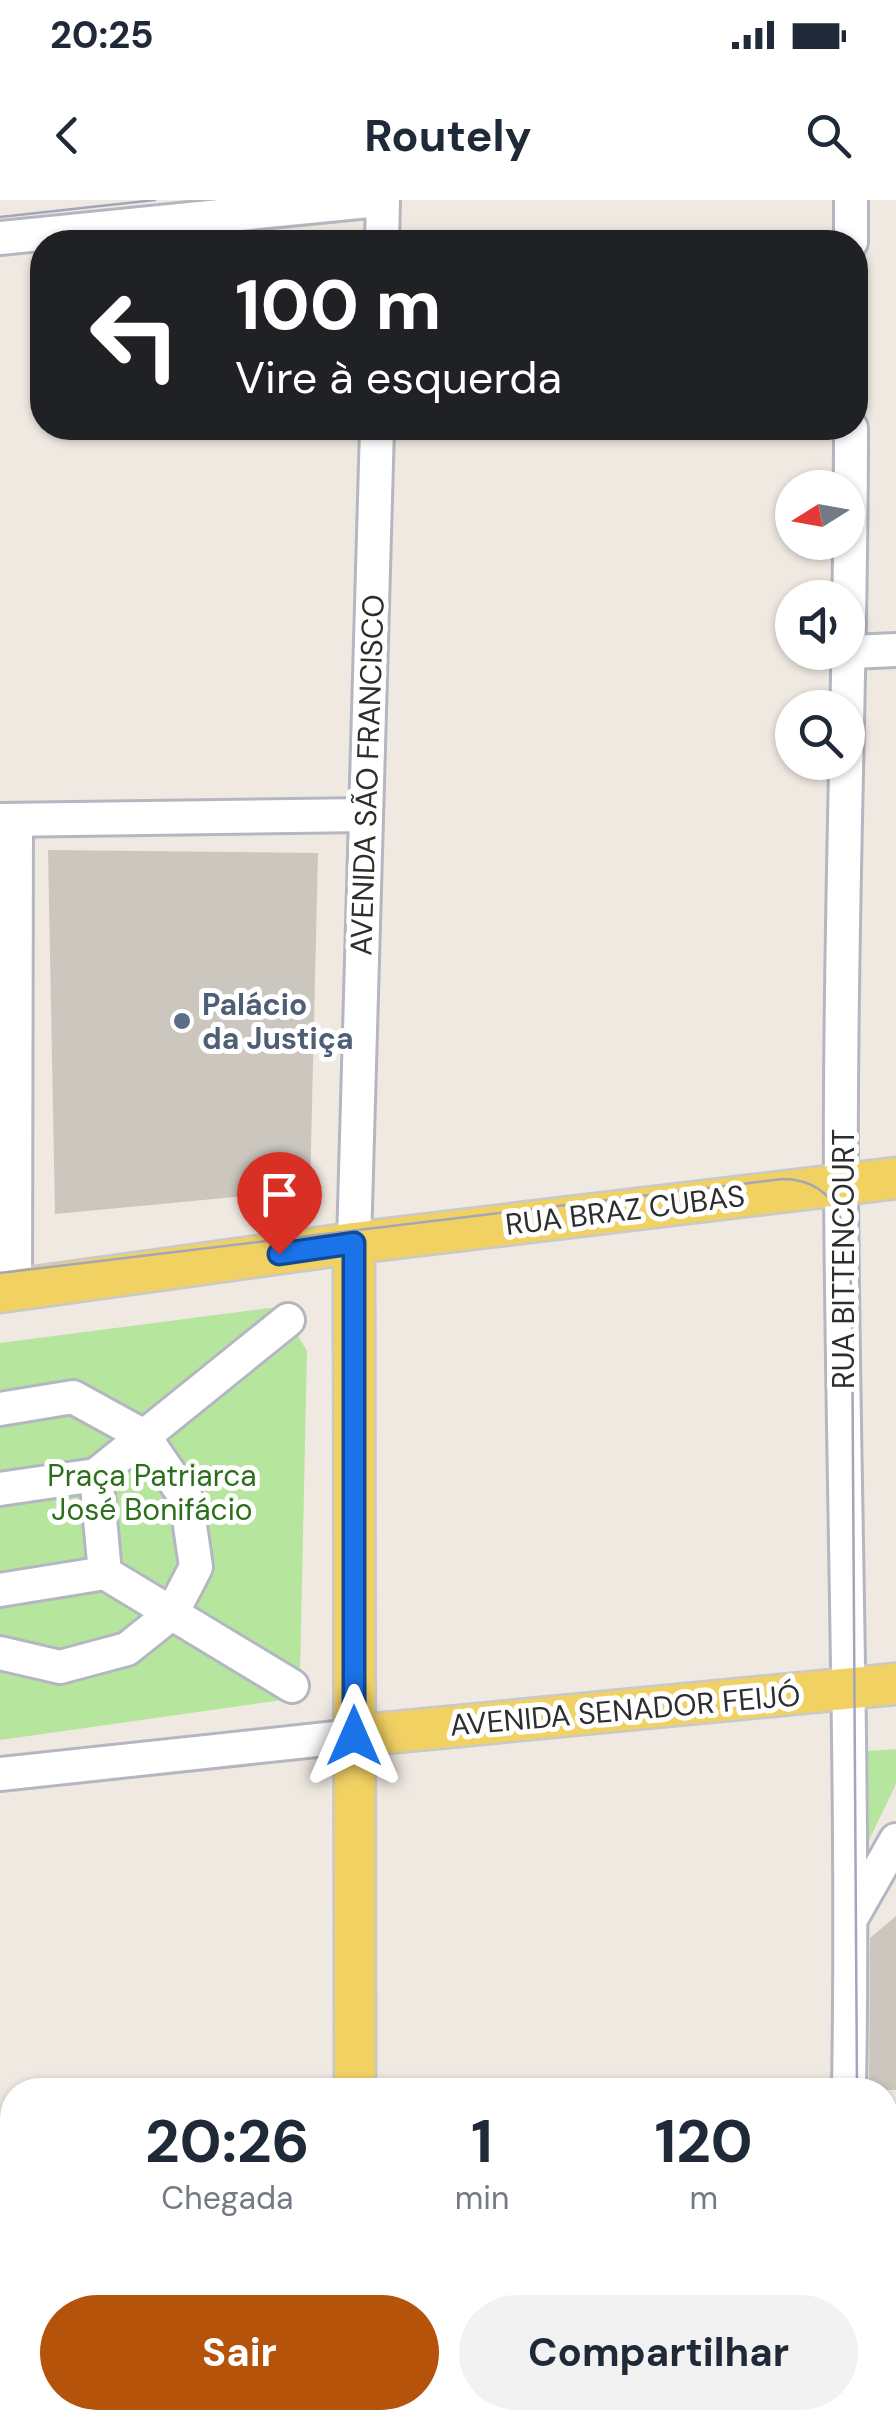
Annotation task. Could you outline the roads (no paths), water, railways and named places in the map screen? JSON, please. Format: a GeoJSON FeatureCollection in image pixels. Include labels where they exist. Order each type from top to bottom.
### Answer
{"type":"FeatureCollection","features":[{"type":"Feature","properties":{"kind":"main road","name":"RUA BRAZ CUBAS"},"geometry":{"type":"LineString","coordinates":[[354,1243],[896,1178]]}},
{"type":"Feature","properties":{"kind":"main road"},"geometry":{"type":"LineString","coordinates":[[8,1291],[354,1243],[355,2078]]}},
{"type":"Feature","properties":{"kind":"main road","name":"AVENIDA SENADOR FEIJÓ"},"geometry":{"type":"LineString","coordinates":[[354,1736],[896,1684]]}},
{"type":"Feature","properties":{"kind":"street"},"geometry":{"type":"LineString","coordinates":[[80,230],[381,200],[382,230]]}},
{"type":"Feature","properties":{"kind":"street"},"geometry":{"type":"LineString","coordinates":[[851,200],[851,230]]}},
{"type":"Feature","properties":{"kind":"street"},"geometry":{"type":"LineString","coordinates":[[0,238],[30,235]]}},
{"type":"Feature","properties":{"kind":"street","name":"AVENIDA SÃO FRANCISCO"},"geometry":{"type":"LineString","coordinates":[[354,1243],[376,440]]}},
{"type":"Feature","properties":{"kind":"street","name":"RUA BITTENCOURT"},"geometry":{"type":"LineString","coordinates":[[851,440],[851,580]]}},
{"type":"Feature","properties":{"kind":"street"},"geometry":{"type":"LineString","coordinates":[[865,651],[896,650]]}},
{"type":"Feature","properties":{"kind":"street","name":"RUA BITTENCOURT"},"geometry":{"type":"LineString","coordinates":[[848,2078],[852,1917],[841,1184],[851,670]]}},
{"type":"Feature","properties":{"kind":"street"},"geometry":{"type":"LineString","coordinates":[[8,1291],[8,820],[366,815]]}},
{"type":"Feature","properties":{"kind":"street"},"geometry":{"type":"LineString","coordinates":[[0,1489],[96,1475],[288,1320]]}},
{"type":"Feature","properties":{"kind":"street"},"geometry":{"type":"LineString","coordinates":[[0,1409],[73,1397],[144,1436],[186,1498],[196,1567],[172,1613],[127,1649],[60,1667],[0,1653]]}},
{"type":"Feature","properties":{"kind":"street"},"geometry":{"type":"LineString","coordinates":[[96,1475],[106,1573]]}},
{"type":"Feature","properties":{"kind":"street"},"geometry":{"type":"LineString","coordinates":[[0,1571],[1,1589],[106,1573],[292,1686]]}},
{"type":"Feature","properties":{"kind":"street"},"geometry":{"type":"LineString","coordinates":[[0,1774],[354,1736]]}},
{"type":"Feature","properties":{"kind":"street"},"geometry":{"type":"LineString","coordinates":[[852,1917],[892,1855]]}},
{"type":"Feature","properties":{"kind":"tram line"},"geometry":{"type":"LineString","coordinates":[[0,217],[155,200]]}},
{"type":"Feature","properties":{"kind":"tram line"},"geometry":{"type":"LineString","coordinates":[[0,1273],[782,1179],[805,1182],[822,1192],[835,1206],[842,1224],[850,1266],[852,1309],[857,2078]]}},
{"type":"Feature","properties":{"kind":"place","name":"Palácio da Justiça"},"geometry":{"type":"Point","coordinates":[182,1021]}},
{"type":"Feature","properties":{"kind":"park label","name":"Praça Patriarca José Bonifácio"},"geometry":{"type":"Point","coordinates":[152,1492]}}]}
